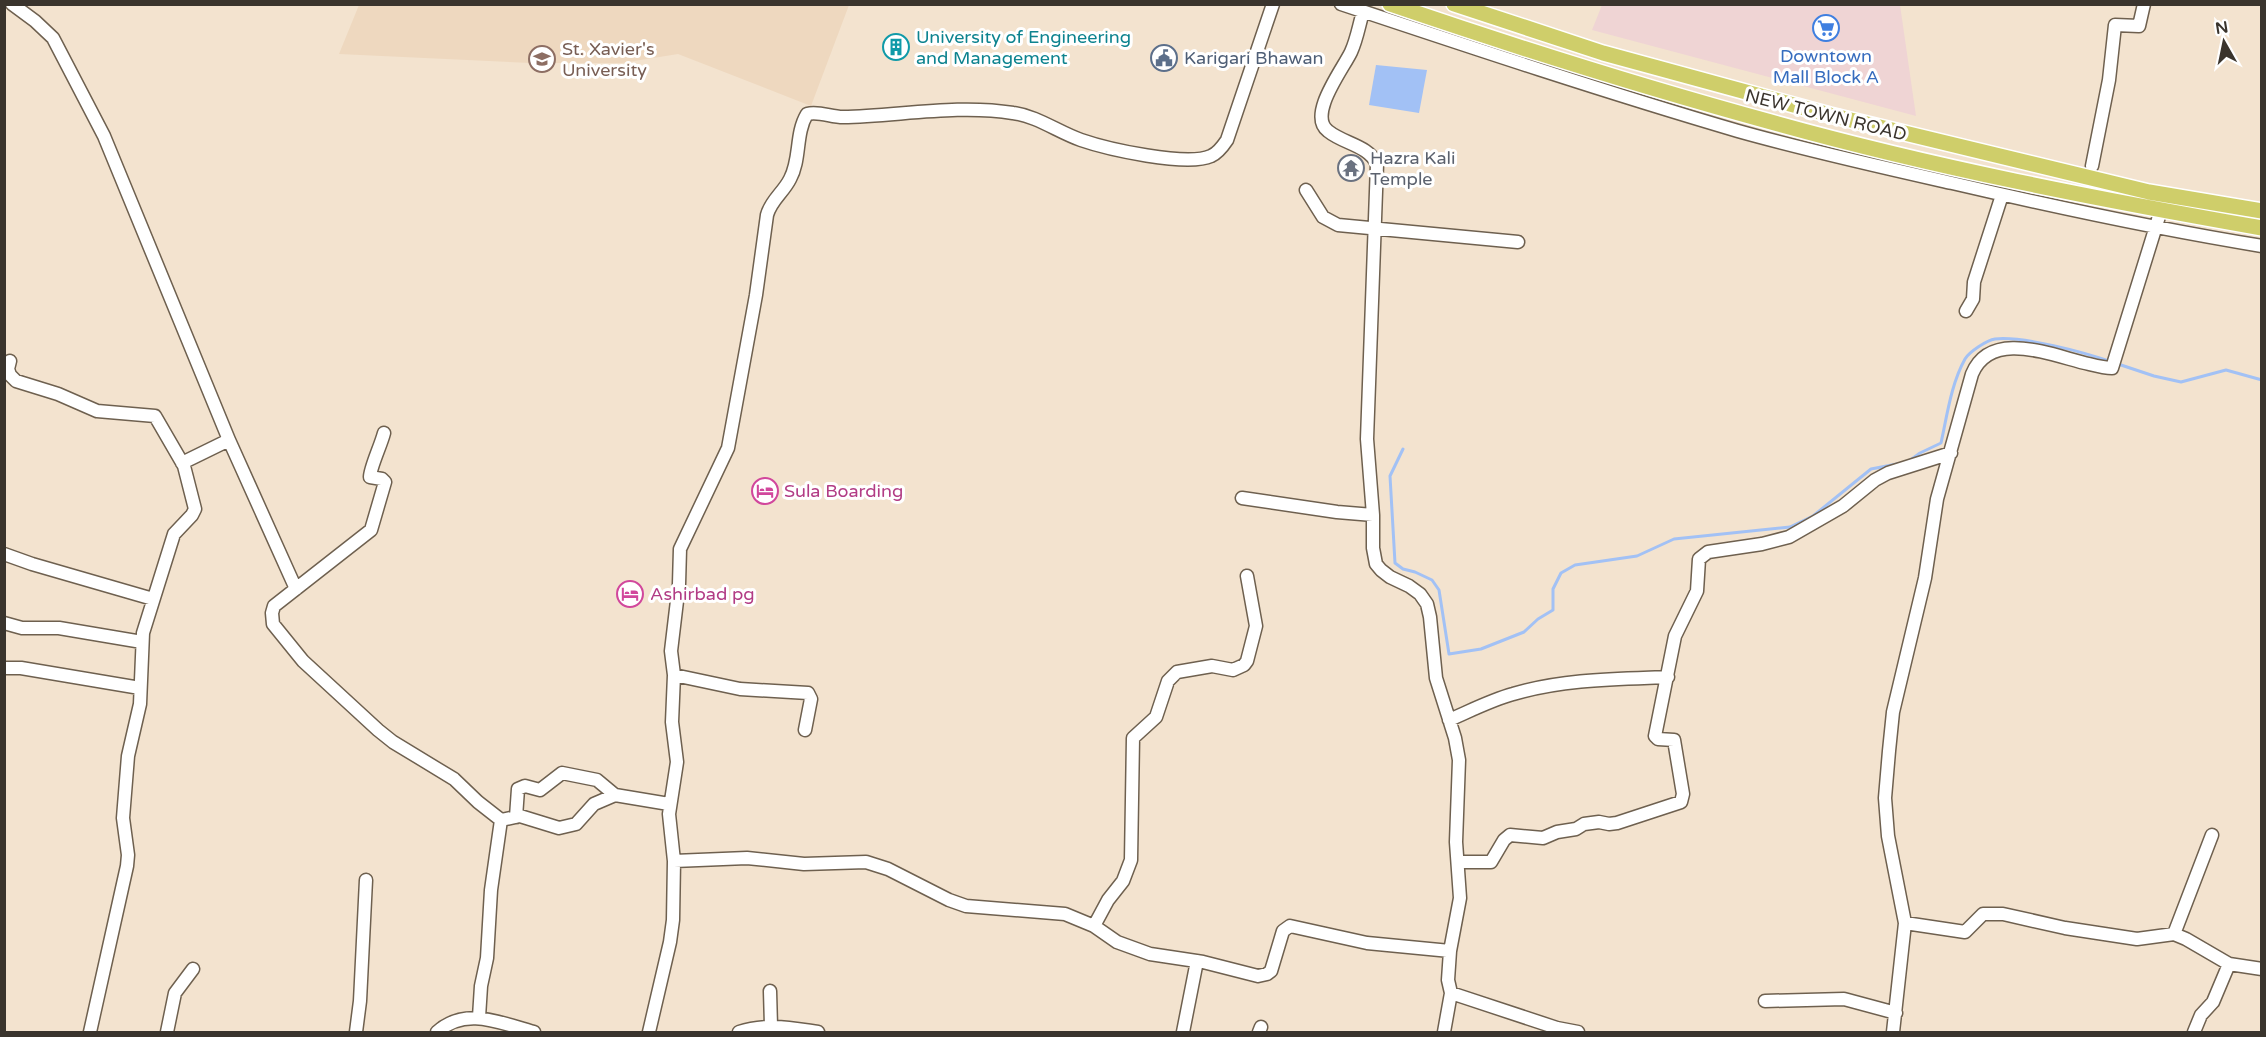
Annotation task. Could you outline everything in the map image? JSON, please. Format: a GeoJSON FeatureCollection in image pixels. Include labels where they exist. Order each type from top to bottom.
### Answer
{"type":"FeatureCollection","features":[{"type":"Feature","properties":{"kind":"main road","name":"NEW TOWN ROAD"},"geometry":{"type":"LineString","coordinates":[[1390,4],[1578,66],[1771,123],[1884,151],[2161,210],[2262,228]]}},
{"type":"Feature","properties":{"kind":"main road","name":"NEW TOWN ROAD"},"geometry":{"type":"LineString","coordinates":[[1454,4],[1603,53],[1807,109],[2149,192],[2262,211]]}},
{"type":"Feature","properties":{"kind":"street"},"geometry":{"type":"LineString","coordinates":[[12,4],[53,38],[104,136],[229,440],[296,589]]}},
{"type":"Feature","properties":{"kind":"street"},"geometry":{"type":"LineString","coordinates":[[649,1032],[673,920],[674,861],[669,804],[677,762],[672,722],[674,675],[671,641],[679,584],[680,549],[728,448],[756,296],[767,215],[770,204],[783,190],[792,175],[802,123],[807,114],[816,112],[842,117],[961,111],[1014,113],[1081,140],[1122,153],[1189,159],[1204,158],[1219,151],[1227,140],[1273,4]]}},
{"type":"Feature","properties":{"kind":"street"},"geometry":{"type":"LineString","coordinates":[[1341,4],[1496,56],[1739,131],[1864,163],[2156,229],[2262,246]]}},
{"type":"Feature","properties":{"kind":"street"},"geometry":{"type":"LineString","coordinates":[[2092,166],[2109,81],[2115,25],[2139,26],[2143,6]]}},
{"type":"Feature","properties":{"kind":"street"},"geometry":{"type":"LineString","coordinates":[[1363,12],[1355,41],[1327,95],[1322,119],[1323,127],[1330,133],[1373,156],[1377,164],[1367,439],[1373,515],[1373,548],[1376,564],[1390,577],[1420,594],[1427,604],[1436,678],[1459,760],[1456,831],[1460,908],[1450,951],[1448,980],[1451,993],[1444,1032]]}},
{"type":"Feature","properties":{"kind":"street"},"geometry":{"type":"LineString","coordinates":[[1306,190],[1323,218],[1338,225],[1518,242]]}},
{"type":"Feature","properties":{"kind":"street"},"geometry":{"type":"LineString","coordinates":[[1966,311],[1973,299],[1974,282],[2002,195]]}},
{"type":"Feature","properties":{"kind":"street"},"geometry":{"type":"LineString","coordinates":[[1893,1032],[1905,923],[1888,836],[1886,798],[1893,712],[1925,578],[1937,499],[1972,374],[1982,356],[1991,352],[2018,348],[2112,365],[2161,210]]}},
{"type":"Feature","properties":{"kind":"street"},"geometry":{"type":"LineString","coordinates":[[10,361],[8,369],[16,381],[58,394],[97,411],[155,416],[182,463],[194,505],[194,512],[174,534],[142,642],[140,704],[128,756],[123,818],[128,855],[127,866],[90,1032]]}},
{"type":"Feature","properties":{"kind":"street"},"geometry":{"type":"LineString","coordinates":[[384,434],[369,473],[370,477],[382,479],[385,482],[371,530],[274,606],[272,619],[276,629],[303,661],[385,736],[454,779],[474,799],[501,820],[516,817],[544,822],[560,828],[576,824],[594,804],[615,795]]}},
{"type":"Feature","properties":{"kind":"street"},"geometry":{"type":"LineString","coordinates":[[182,463],[229,440]]}},
{"type":"Feature","properties":{"kind":"street"},"geometry":{"type":"LineString","coordinates":[[1459,862],[1491,862],[1504,840],[1510,835],[1543,838],[1557,832],[1576,829],[1584,824],[1617,823],[1681,802],[1683,794],[1674,740],[1658,739],[1655,736],[1675,636],[1697,591],[1698,563],[1702,554],[1789,537],[1843,506],[1875,480],[1888,473],[1951,453]]}},
{"type":"Feature","properties":{"kind":"street"},"geometry":{"type":"LineString","coordinates":[[1242,498],[1373,515]]}},
{"type":"Feature","properties":{"kind":"street"},"geometry":{"type":"LineString","coordinates":[[4,554],[153,599]]}},
{"type":"Feature","properties":{"kind":"street"},"geometry":{"type":"LineString","coordinates":[[1094,926],[1108,900],[1123,880],[1131,860],[1133,738],[1156,717],[1168,681],[1176,672],[1212,666],[1233,670],[1247,661],[1256,626],[1247,576]]}},
{"type":"Feature","properties":{"kind":"street"},"geometry":{"type":"LineString","coordinates":[[4,623],[22,628],[58,628],[142,642]]}},
{"type":"Feature","properties":{"kind":"street"},"geometry":{"type":"LineString","coordinates":[[4,668],[21,668],[140,688]]}},
{"type":"Feature","properties":{"kind":"street"},"geometry":{"type":"LineString","coordinates":[[674,675],[740,689],[808,693],[811,699],[806,730]]}},
{"type":"Feature","properties":{"kind":"street"},"geometry":{"type":"LineString","coordinates":[[1449,720],[1506,696],[1544,687],[1617,679],[1668,677]]}},
{"type":"Feature","properties":{"kind":"street"},"geometry":{"type":"LineString","coordinates":[[516,817],[518,789],[525,786],[540,790],[562,773],[597,780],[615,795],[669,804]]}},
{"type":"Feature","properties":{"kind":"street"},"geometry":{"type":"LineString","coordinates":[[479,1017],[481,986],[488,958],[491,890],[501,820]]}},
{"type":"Feature","properties":{"kind":"street"},"geometry":{"type":"LineString","coordinates":[[2174,934],[2212,835]]}},
{"type":"Feature","properties":{"kind":"street"},"geometry":{"type":"LineString","coordinates":[[674,861],[747,858],[804,864],[866,862],[888,869],[949,900],[966,906],[1056,913],[1094,926],[1113,940],[1126,946],[1157,956],[1197,962],[1258,976],[1271,971],[1283,931],[1290,926],[1367,943],[1450,951]]}},
{"type":"Feature","properties":{"kind":"street"},"geometry":{"type":"LineString","coordinates":[[356,1032],[360,1001],[366,880]]}},
{"type":"Feature","properties":{"kind":"street"},"geometry":{"type":"LineString","coordinates":[[1905,923],[1965,932],[1980,916],[2003,914],[2065,928],[2137,939],[2174,934],[2229,964],[2262,969]]}},
{"type":"Feature","properties":{"kind":"street"},"geometry":{"type":"LineString","coordinates":[[1183,1032],[1197,962]]}},
{"type":"Feature","properties":{"kind":"street"},"geometry":{"type":"LineString","coordinates":[[2194,1032],[2201,1015],[2212,1002],[2229,964]]}},
{"type":"Feature","properties":{"kind":"street"},"geometry":{"type":"LineString","coordinates":[[167,1032],[175,993],[193,969]]}},
{"type":"Feature","properties":{"kind":"street"},"geometry":{"type":"LineString","coordinates":[[770,991],[771,1026]]}},
{"type":"Feature","properties":{"kind":"street"},"geometry":{"type":"LineString","coordinates":[[1451,993],[1557,1028],[1578,1032]]}},
{"type":"Feature","properties":{"kind":"street"},"geometry":{"type":"LineString","coordinates":[[1765,1001],[1844,999],[1896,1013]]}},
{"type":"Feature","properties":{"kind":"street"},"geometry":{"type":"LineString","coordinates":[[437,1032],[455,1020],[479,1017],[534,1032]]}},
{"type":"Feature","properties":{"kind":"street"},"geometry":{"type":"LineString","coordinates":[[739,1032],[754,1027],[771,1026],[818,1032]]}},
{"type":"Feature","properties":{"kind":"shaded area","name":"St. Xavier's University"},"geometry":{"type":"Polygon","coordinates":[[[359,4],[849,5],[811,106],[678,54],[622,63],[531,63],[339,54],[359,4]]]}},
{"type":"Feature","properties":{"kind":"shaded area"},"geometry":{"type":"Polygon","coordinates":[[[1602,5],[1900,5],[1916,116],[1592,30],[1602,5]]]}},
{"type":"Feature","properties":{"kind":"water"},"geometry":{"type":"Polygon","coordinates":[[[1376,65],[1427,70],[1419,113],[1369,105],[1376,65]]]}},
{"type":"Feature","properties":{"kind":"waterway"},"geometry":{"type":"LineString","coordinates":[[1909,461],[1941,443],[1950,400],[1960,369],[1967,356],[1988,342],[1995,339],[2037,342],[2112,362]]}},
{"type":"Feature","properties":{"kind":"waterway"},"geometry":{"type":"LineString","coordinates":[[2118,364],[2181,382],[2226,370],[2262,380]]}},
{"type":"Feature","properties":{"kind":"waterway"},"geometry":{"type":"LineString","coordinates":[[1403,449],[1390,476],[1395,563],[1403,569],[1432,580],[1439,590],[1449,654],[1481,649],[1524,632],[1538,619],[1553,610],[1553,589],[1561,573],[1575,565],[1637,556],[1674,539],[1790,527],[1813,516],[1871,469],[1897,464]]}},
{"type":"Feature","properties":{"kind":"place","name":"Downtown Mall Block A"},"geometry":{"type":"Point","coordinates":[1826,28]}},
{"type":"Feature","properties":{"kind":"place","name":"University of Engineering and Management"},"geometry":{"type":"Point","coordinates":[896,47]}},
{"type":"Feature","properties":{"kind":"place","name":"Karigari Bhawan"},"geometry":{"type":"Point","coordinates":[1164,58]}},
{"type":"Feature","properties":{"kind":"place","name":"St. Xavier's University"},"geometry":{"type":"Point","coordinates":[542,59]}},
{"type":"Feature","properties":{"kind":"place","name":"Hazra Kali Temple"},"geometry":{"type":"Point","coordinates":[1351,168]}},
{"type":"Feature","properties":{"kind":"place","name":"Sula Boarding"},"geometry":{"type":"Point","coordinates":[765,491]}},
{"type":"Feature","properties":{"kind":"place","name":"Ashirbad pg"},"geometry":{"type":"Point","coordinates":[630,594]}}]}
